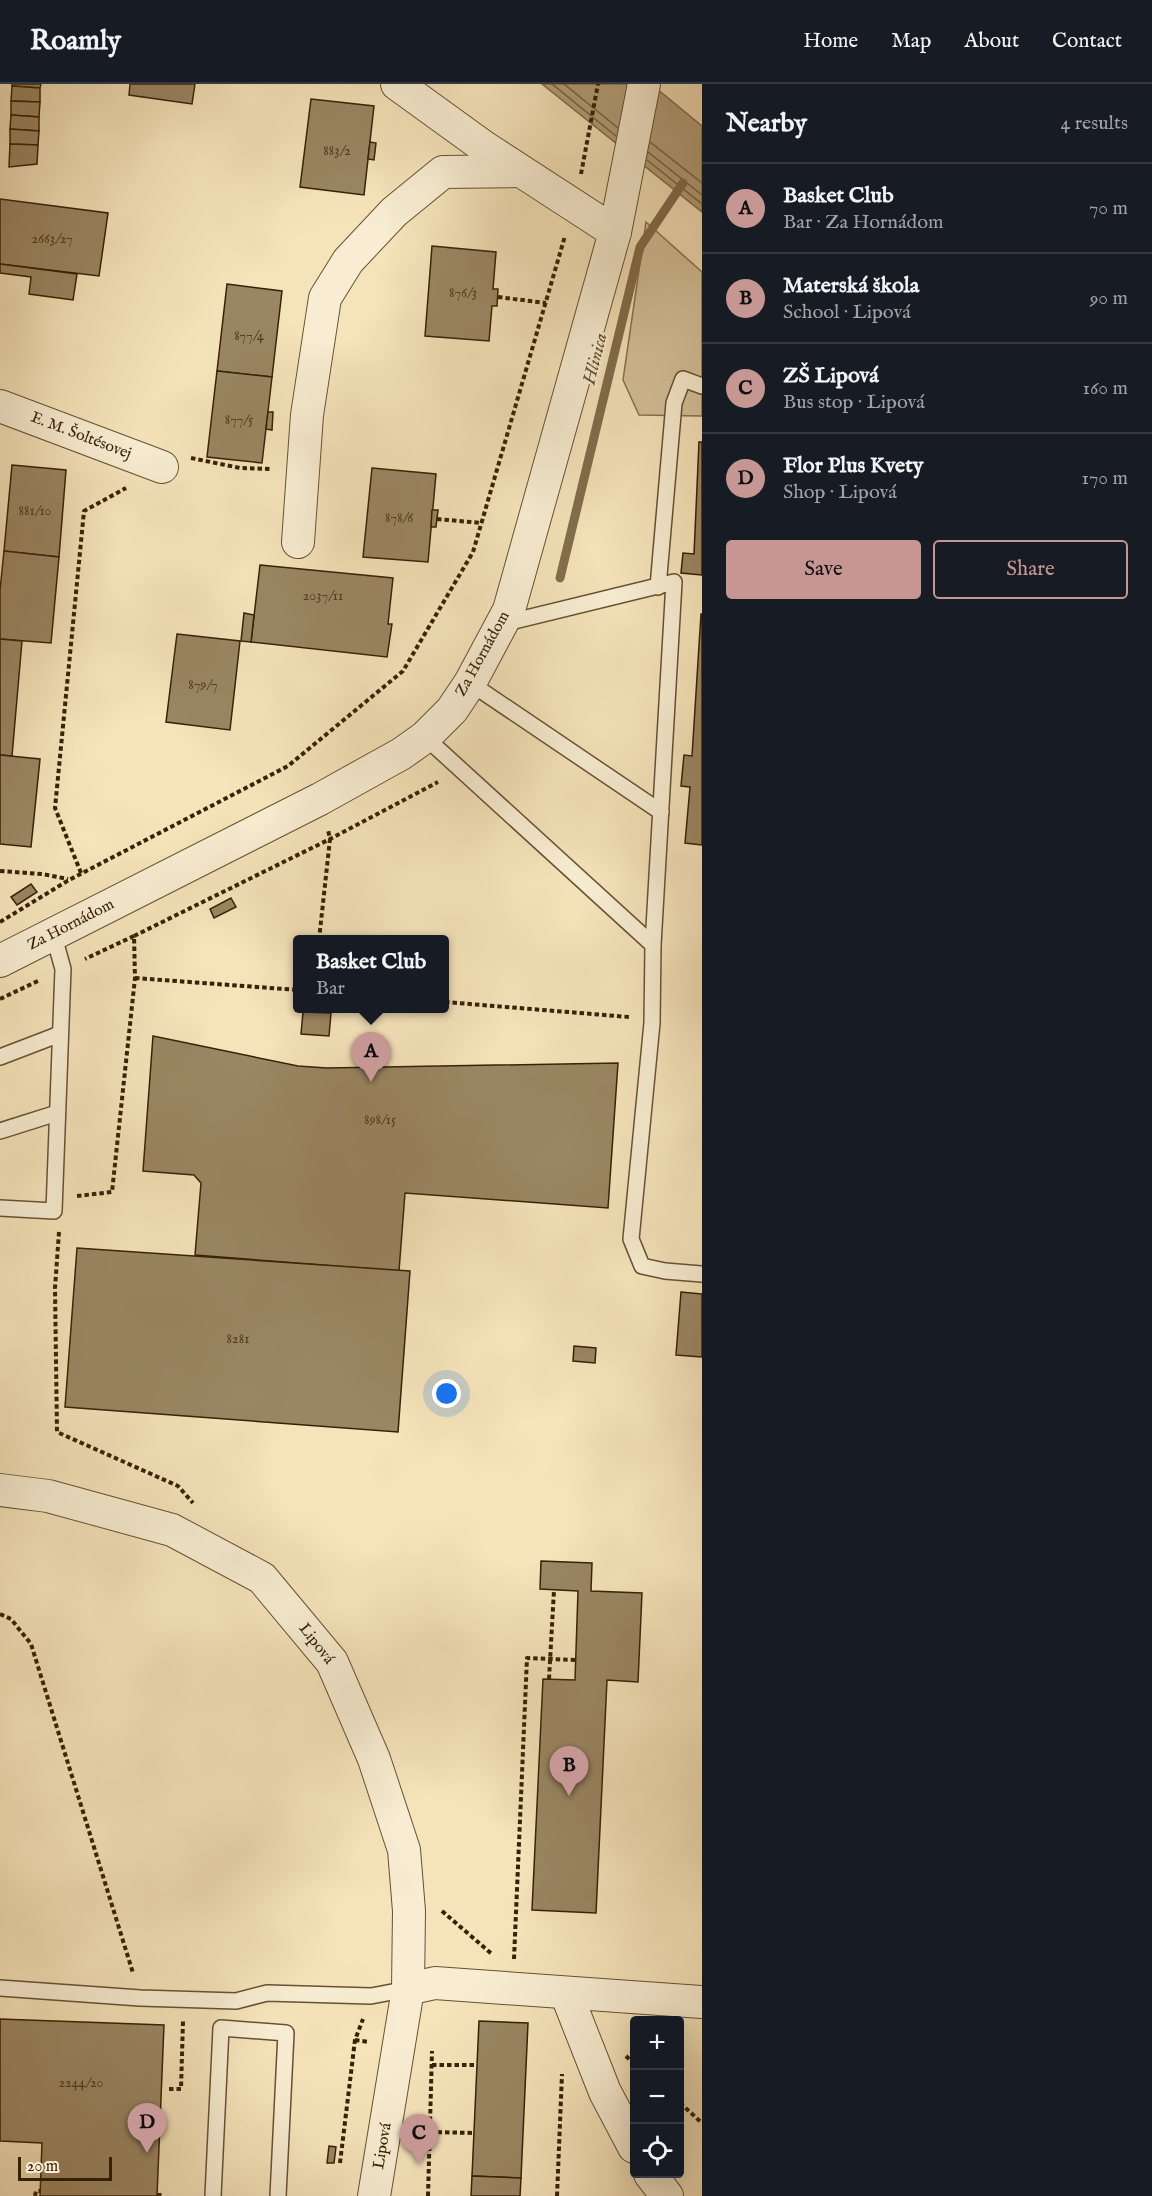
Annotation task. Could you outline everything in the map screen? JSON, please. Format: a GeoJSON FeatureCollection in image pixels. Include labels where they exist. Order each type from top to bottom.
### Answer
{"type":"FeatureCollection","features":[{"type":"Feature","properties":{"kind":"street"},"geometry":{"type":"LineString","coordinates":[[397,84],[484,147],[615,232]]}},
{"type":"Feature","properties":{"kind":"street","name":"Za Hornádom"},"geometry":{"type":"LineString","coordinates":[[0,961],[320,799],[400,754],[424,737],[452,710],[470,683],[508,610],[615,232],[644,84]]}},
{"type":"Feature","properties":{"kind":"street"},"geometry":{"type":"LineString","coordinates":[[298,542],[307,415],[325,298],[348,261],[394,212],[443,172],[520,171]]}},
{"type":"Feature","properties":{"kind":"street","name":"E. M. Šoltésovej"},"geometry":{"type":"LineString","coordinates":[[0,406],[162,467]]}},
{"type":"Feature","properties":{"kind":"street","name":"Lipová"},"geometry":{"type":"LineString","coordinates":[[0,1490],[48,1496],[172,1530],[262,1578],[332,1662],[374,1759],[404,1850],[409,1911],[408,1989],[374,2196]]}},
{"type":"Feature","properties":{"kind":"street"},"geometry":{"type":"LineString","coordinates":[[408,1989],[435,1983],[512,1981],[566,1994],[702,2002]]}},
{"type":"Feature","properties":{"kind":"street"},"geometry":{"type":"LineString","coordinates":[[566,1994],[605,2092],[630,2139]]}},
{"type":"Feature","properties":{"kind":"street"},"geometry":{"type":"LineString","coordinates":[[653,2178],[667,2196]]}},
{"type":"Feature","properties":{"kind":"lane"},"geometry":{"type":"LineString","coordinates":[[657,587],[674,403],[682,379],[702,386]]}},
{"type":"Feature","properties":{"kind":"lane"},"geometry":{"type":"LineString","coordinates":[[501,624],[674,582],[653,945],[652,1018],[632,1239],[642,1266],[665,1271],[702,1274]]}},
{"type":"Feature","properties":{"kind":"lane"},"geometry":{"type":"LineString","coordinates":[[470,683],[661,812]]}},
{"type":"Feature","properties":{"kind":"lane"},"geometry":{"type":"LineString","coordinates":[[424,737],[653,945]]}},
{"type":"Feature","properties":{"kind":"lane"},"geometry":{"type":"LineString","coordinates":[[0,1208],[54,1211],[63,969],[53,933]]}},
{"type":"Feature","properties":{"kind":"lane"},"geometry":{"type":"LineString","coordinates":[[0,1057],[60,1034]]}},
{"type":"Feature","properties":{"kind":"lane"},"geometry":{"type":"LineString","coordinates":[[0,1131],[57,1113]]}},
{"type":"Feature","properties":{"kind":"lane"},"geometry":{"type":"LineString","coordinates":[[0,1988],[140,1998],[236,2001],[267,1993],[371,1996],[408,1989]]}},
{"type":"Feature","properties":{"kind":"lane"},"geometry":{"type":"LineString","coordinates":[[213,2196],[221,2028],[286,2033],[278,2196]]}},
{"type":"Feature","properties":{"kind":"path"},"geometry":{"type":"LineString","coordinates":[[0,922],[81,873],[288,766],[403,671],[473,552],[573,205],[598,84]]}},
{"type":"Feature","properties":{"kind":"path"},"geometry":{"type":"LineString","coordinates":[[498,297],[546,303]]}},
{"type":"Feature","properties":{"kind":"path"},"geometry":{"type":"LineString","coordinates":[[81,873],[55,808],[84,511],[180,456],[240,468],[304,471]]}},
{"type":"Feature","properties":{"kind":"path"},"geometry":{"type":"LineString","coordinates":[[437,519],[482,523]]}},
{"type":"Feature","properties":{"kind":"path"},"geometry":{"type":"LineString","coordinates":[[295,760],[320,799],[330,839],[319,935]]}},
{"type":"Feature","properties":{"kind":"path"},"geometry":{"type":"LineString","coordinates":[[0,999],[330,839],[461,770]]}},
{"type":"Feature","properties":{"kind":"path"},"geometry":{"type":"LineString","coordinates":[[0,871],[42,874],[69,880]]}},
{"type":"Feature","properties":{"kind":"path"},"geometry":{"type":"LineString","coordinates":[[72,1196],[112,1192],[135,978],[134,936]]}},
{"type":"Feature","properties":{"kind":"path"},"geometry":{"type":"LineString","coordinates":[[135,978],[293,990]]}},
{"type":"Feature","properties":{"kind":"path"},"geometry":{"type":"LineString","coordinates":[[449,1002],[652,1018]]}},
{"type":"Feature","properties":{"kind":"path"},"geometry":{"type":"LineString","coordinates":[[59,1231],[55,1288],[57,1432],[178,1486],[198,1509]]}},
{"type":"Feature","properties":{"kind":"path"},"geometry":{"type":"LineString","coordinates":[[549,1679],[554,1590]]}},
{"type":"Feature","properties":{"kind":"path"},"geometry":{"type":"LineString","coordinates":[[0,1614],[11,1619],[31,1644],[140,1998]]}},
{"type":"Feature","properties":{"kind":"path"},"geometry":{"type":"LineString","coordinates":[[512,1981],[527,1658],[575,1660]]}},
{"type":"Feature","properties":{"kind":"path"},"geometry":{"type":"LineString","coordinates":[[437,1906],[512,1981]]}},
{"type":"Feature","properties":{"kind":"path"},"geometry":{"type":"LineString","coordinates":[[169,2089],[181,2089],[184,1999]]}},
{"type":"Feature","properties":{"kind":"path"},"geometry":{"type":"LineString","coordinates":[[340,2163],[355,2040]]}},
{"type":"Feature","properties":{"kind":"path"},"geometry":{"type":"LineString","coordinates":[[432,2065],[477,2065]]}},
{"type":"Feature","properties":{"kind":"path"},"geometry":{"type":"LineString","coordinates":[[557,2196],[562,2072]]}},
{"type":"Feature","properties":{"kind":"path"},"geometry":{"type":"LineString","coordinates":[[684,2107],[702,2123]]}},
{"type":"Feature","properties":{"kind":"path"},"geometry":{"type":"LineString","coordinates":[[430,2132],[474,2133]]}},
{"type":"Feature","properties":{"kind":"path"},"geometry":{"type":"LineString","coordinates":[[35,2196],[36,2191],[40,2191]]}},
{"type":"Feature","properties":{"kind":"path"},"geometry":{"type":"LineString","coordinates":[[158,2195],[163,2195]]}},
{"type":"Feature","properties":{"kind":"shaded area"},"geometry":{"type":"Polygon","coordinates":[[[646,222],[702,272],[702,416],[639,415],[623,380],[646,222]]]}},
{"type":"Feature","properties":{"kind":"water"},"geometry":{"type":"Polygon","coordinates":[[[542,84],[651,84],[702,126],[702,212],[542,84]]]}},
{"type":"Feature","properties":{"kind":"building"},"geometry":{"type":"Polygon","coordinates":[[[12,84],[41,84],[40,88],[12,86],[12,84]]]}},
{"type":"Feature","properties":{"kind":"building"},"geometry":{"type":"Polygon","coordinates":[[[130,84],[195,84],[192,104],[129,95],[130,84]]]}},
{"type":"Feature","properties":{"kind":"building"},"geometry":{"type":"Polygon","coordinates":[[[12,86],[40,88],[40,102],[11,101],[12,86]]]}},
{"type":"Feature","properties":{"kind":"building"},"geometry":{"type":"Polygon","coordinates":[[[311,99],[374,106],[364,195],[300,187],[311,99]]]}},
{"type":"Feature","properties":{"kind":"building"},"geometry":{"type":"Polygon","coordinates":[[[11,101],[40,102],[39,117],[11,115],[11,101]]]}},
{"type":"Feature","properties":{"kind":"building"},"geometry":{"type":"Polygon","coordinates":[[[11,115],[39,117],[39,131],[10,129],[11,115]]]}},
{"type":"Feature","properties":{"kind":"building"},"geometry":{"type":"Polygon","coordinates":[[[10,129],[39,131],[38,145],[10,144],[10,129]]]}},
{"type":"Feature","properties":{"kind":"building"},"geometry":{"type":"Polygon","coordinates":[[[370,142],[376,143],[374,160],[368,159],[370,142]]]}},
{"type":"Feature","properties":{"kind":"building"},"geometry":{"type":"Polygon","coordinates":[[[10,144],[38,145],[37,164],[9,167],[10,144]]]}},
{"type":"Feature","properties":{"kind":"building"},"geometry":{"type":"Polygon","coordinates":[[[0,199],[108,213],[99,276],[0,264],[0,199]]]}},
{"type":"Feature","properties":{"kind":"building"},"geometry":{"type":"Polygon","coordinates":[[[432,246],[496,252],[493,289],[498,289],[497,306],[492,306],[489,341],[425,336],[432,246]]]}},
{"type":"Feature","properties":{"kind":"building"},"geometry":{"type":"Polygon","coordinates":[[[0,264],[77,274],[73,300],[29,294],[31,277],[0,273],[0,264]]]}},
{"type":"Feature","properties":{"kind":"building"},"geometry":{"type":"Polygon","coordinates":[[[227,284],[282,291],[272,377],[217,371],[227,284]]]}},
{"type":"Feature","properties":{"kind":"building"},"geometry":{"type":"Polygon","coordinates":[[[217,371],[272,377],[262,463],[207,457],[217,371]]]}},
{"type":"Feature","properties":{"kind":"building"},"geometry":{"type":"Polygon","coordinates":[[[268,412],[273,412],[272,430],[266,429],[268,412]]]}},
{"type":"Feature","properties":{"kind":"building"},"geometry":{"type":"Polygon","coordinates":[[[699,442],[702,442],[702,575],[681,573],[683,553],[694,554],[699,442]]]}},
{"type":"Feature","properties":{"kind":"building"},"geometry":{"type":"Polygon","coordinates":[[[12,465],[66,470],[59,557],[4,551],[12,465]]]}},
{"type":"Feature","properties":{"kind":"building"},"geometry":{"type":"Polygon","coordinates":[[[372,468],[436,474],[428,562],[363,557],[372,468]]]}},
{"type":"Feature","properties":{"kind":"building"},"geometry":{"type":"Polygon","coordinates":[[[432,510],[438,510],[436,527],[431,527],[432,510]]]}},
{"type":"Feature","properties":{"kind":"building"},"geometry":{"type":"Polygon","coordinates":[[[4,551],[59,557],[51,643],[0,639],[0,590],[4,551]]]}},
{"type":"Feature","properties":{"kind":"building"},"geometry":{"type":"Polygon","coordinates":[[[260,565],[393,578],[388,624],[392,624],[387,657],[251,642],[260,565]]]}},
{"type":"Feature","properties":{"kind":"building"},"geometry":{"type":"Polygon","coordinates":[[[244,613],[254,615],[251,642],[241,641],[244,613]]]}},
{"type":"Feature","properties":{"kind":"building"},"geometry":{"type":"Polygon","coordinates":[[[701,614],[702,845],[685,843],[690,787],[681,786],[684,755],[692,756],[701,614]]]}},
{"type":"Feature","properties":{"kind":"building"},"geometry":{"type":"Polygon","coordinates":[[[177,634],[240,641],[230,730],[166,722],[177,634]]]}},
{"type":"Feature","properties":{"kind":"building"},"geometry":{"type":"Polygon","coordinates":[[[0,639],[22,641],[12,756],[0,755],[0,639]]]}},
{"type":"Feature","properties":{"kind":"building"},"geometry":{"type":"Polygon","coordinates":[[[0,755],[40,759],[31,847],[0,844],[0,755]]]}},
{"type":"Feature","properties":{"kind":"building"},"geometry":{"type":"Polygon","coordinates":[[[31,884],[37,892],[17,905],[11,897],[31,884]]]}},
{"type":"Feature","properties":{"kind":"building"},"geometry":{"type":"Polygon","coordinates":[[[231,898],[236,907],[214,918],[210,909],[231,898]]]}},
{"type":"Feature","properties":{"kind":"building"},"geometry":{"type":"Polygon","coordinates":[[[303,1013],[331,1013],[329,1036],[301,1034],[303,1013]]]}},
{"type":"Feature","properties":{"kind":"building"},"geometry":{"type":"Polygon","coordinates":[[[153,1036],[298,1066],[327,1068],[618,1063],[608,1208],[405,1193],[399,1271],[195,1255],[201,1183],[194,1175],[143,1171],[153,1036]]]}},
{"type":"Feature","properties":{"kind":"building"},"geometry":{"type":"Polygon","coordinates":[[[77,1248],[410,1271],[398,1432],[65,1407],[77,1248]]]}},
{"type":"Feature","properties":{"kind":"building"},"geometry":{"type":"Polygon","coordinates":[[[681,1292],[702,1294],[702,1357],[676,1355],[681,1292]]]}},
{"type":"Feature","properties":{"kind":"building"},"geometry":{"type":"Polygon","coordinates":[[[574,1346],[596,1348],[595,1363],[573,1361],[574,1346]]]}},
{"type":"Feature","properties":{"kind":"building"},"geometry":{"type":"Polygon","coordinates":[[[541,1561],[592,1563],[591,1591],[642,1593],[638,1682],[607,1680],[596,1913],[532,1910],[543,1679],[575,1680],[578,1591],[540,1589],[541,1561]]]}},
{"type":"Feature","properties":{"kind":"building"},"geometry":{"type":"Polygon","coordinates":[[[0,2019],[164,2025],[157,2196],[40,2196],[42,2143],[0,2141],[0,2019]]]}},
{"type":"Feature","properties":{"kind":"building"},"geometry":{"type":"Polygon","coordinates":[[[479,2021],[528,2023],[521,2178],[472,2176],[479,2021]]]}},
{"type":"Feature","properties":{"kind":"building"},"geometry":{"type":"Polygon","coordinates":[[[329,2146],[336,2147],[334,2163],[327,2163],[329,2146]]]}},
{"type":"Feature","properties":{"kind":"building"},"geometry":{"type":"Polygon","coordinates":[[[472,2176],[521,2178],[520,2196],[471,2196],[472,2176]]]}},
{"type":"Feature","properties":{"kind":"waterway","name":"Hlinica"},"geometry":{"type":"LineString","coordinates":[[560,578],[640,247],[683,183]]}},
{"type":"Feature","properties":{"kind":"place","name":"Basket Club"},"geometry":{"type":"Point","coordinates":[371,1082]}},
{"type":"Feature","properties":{"kind":"place","name":"Materská škola"},"geometry":{"type":"Point","coordinates":[569,1796]}},
{"type":"Feature","properties":{"kind":"place","name":"Flor Plus Kvety"},"geometry":{"type":"Point","coordinates":[147,2153]}},
{"type":"Feature","properties":{"kind":"place","name":"ZŠ Lipová"},"geometry":{"type":"Point","coordinates":[419,2164]}}]}
